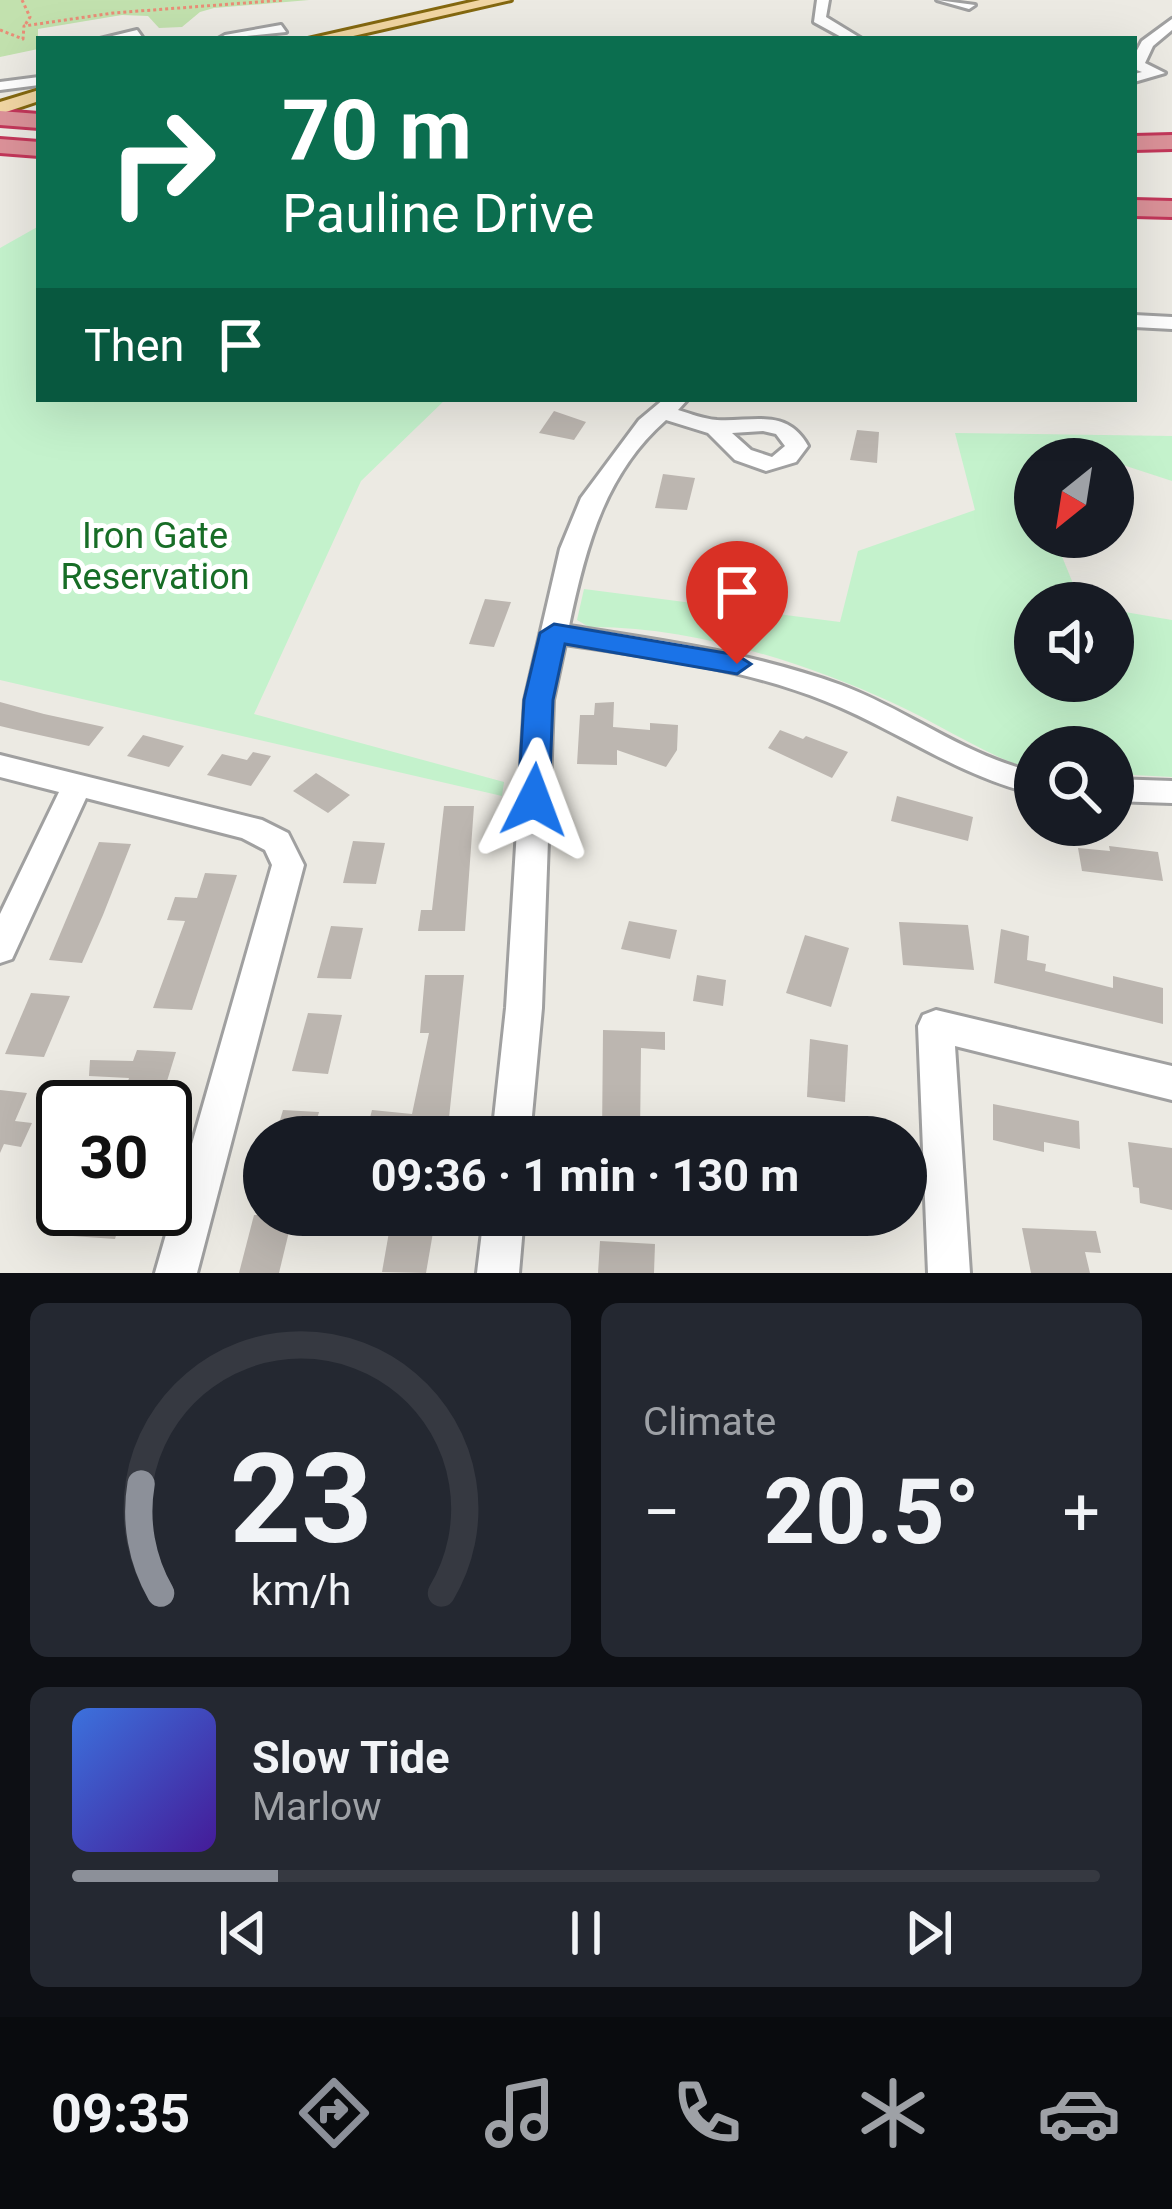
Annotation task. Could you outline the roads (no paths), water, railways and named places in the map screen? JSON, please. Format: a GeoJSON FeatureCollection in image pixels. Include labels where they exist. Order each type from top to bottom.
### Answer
{"type":"FeatureCollection","features":[{"type":"Feature","properties":{"kind":"highway"},"geometry":{"type":"LineString","coordinates":[[1,115],[36,121]]}},
{"type":"Feature","properties":{"kind":"highway"},"geometry":{"type":"LineString","coordinates":[[1137,143],[1172,142]]}},
{"type":"Feature","properties":{"kind":"highway"},"geometry":{"type":"LineString","coordinates":[[0,146],[36,148]]}},
{"type":"Feature","properties":{"kind":"highway"},"geometry":{"type":"LineString","coordinates":[[1137,208],[1172,209]]}},
{"type":"Feature","properties":{"kind":"main road"},"geometry":{"type":"LineString","coordinates":[[330,36],[503,0]]}},
{"type":"Feature","properties":{"kind":"main road"},"geometry":{"type":"LineString","coordinates":[[1,115],[36,97]]}},
{"type":"Feature","properties":{"kind":"street"},"geometry":{"type":"LineString","coordinates":[[823,0],[819,19],[850,36]]}},
{"type":"Feature","properties":{"kind":"street"},"geometry":{"type":"LineString","coordinates":[[943,0],[969,5]]}},
{"type":"Feature","properties":{"kind":"street"},"geometry":{"type":"LineString","coordinates":[[1137,63],[1142,49],[1172,23]]}},
{"type":"Feature","properties":{"kind":"street"},"geometry":{"type":"LineString","coordinates":[[242,36],[281,29]]}},
{"type":"Feature","properties":{"kind":"street"},"geometry":{"type":"LineString","coordinates":[[125,36],[137,34]]}},
{"type":"Feature","properties":{"kind":"street"},"geometry":{"type":"LineString","coordinates":[[0,86],[36,81]]}},
{"type":"Feature","properties":{"kind":"street"},"geometry":{"type":"LineString","coordinates":[[1137,321],[1172,322]]}},
{"type":"Feature","properties":{"kind":"street"},"geometry":{"type":"LineString","coordinates":[[513,1116],[524,1008],[539,700],[573,549],[592,498],[611,468],[670,405],[716,428]]}},
{"type":"Feature","properties":{"kind":"street"},"geometry":{"type":"LineString","coordinates":[[554,633],[720,661],[806,683],[871,709],[962,758],[1014,776]]}},
{"type":"Feature","properties":{"kind":"street"},"geometry":{"type":"LineString","coordinates":[[0,766],[251,828],[277,842],[288,866],[176,1273]]}},
{"type":"Feature","properties":{"kind":"street"},"geometry":{"type":"LineString","coordinates":[[0,949],[77,785]]}},
{"type":"Feature","properties":{"kind":"street"},"geometry":{"type":"LineString","coordinates":[[1134,791],[1172,792]]}},
{"type":"Feature","properties":{"kind":"street"},"geometry":{"type":"LineString","coordinates":[[949,1273],[936,1026],[1172,1083]]}},
{"type":"Feature","properties":{"kind":"street"},"geometry":{"type":"LineString","coordinates":[[498,1273],[501,1236]]}},
{"type":"Feature","properties":{"kind":"park label","name":"Iron Gate Reservation"},"geometry":{"type":"Point","coordinates":[155,556]}}]}
